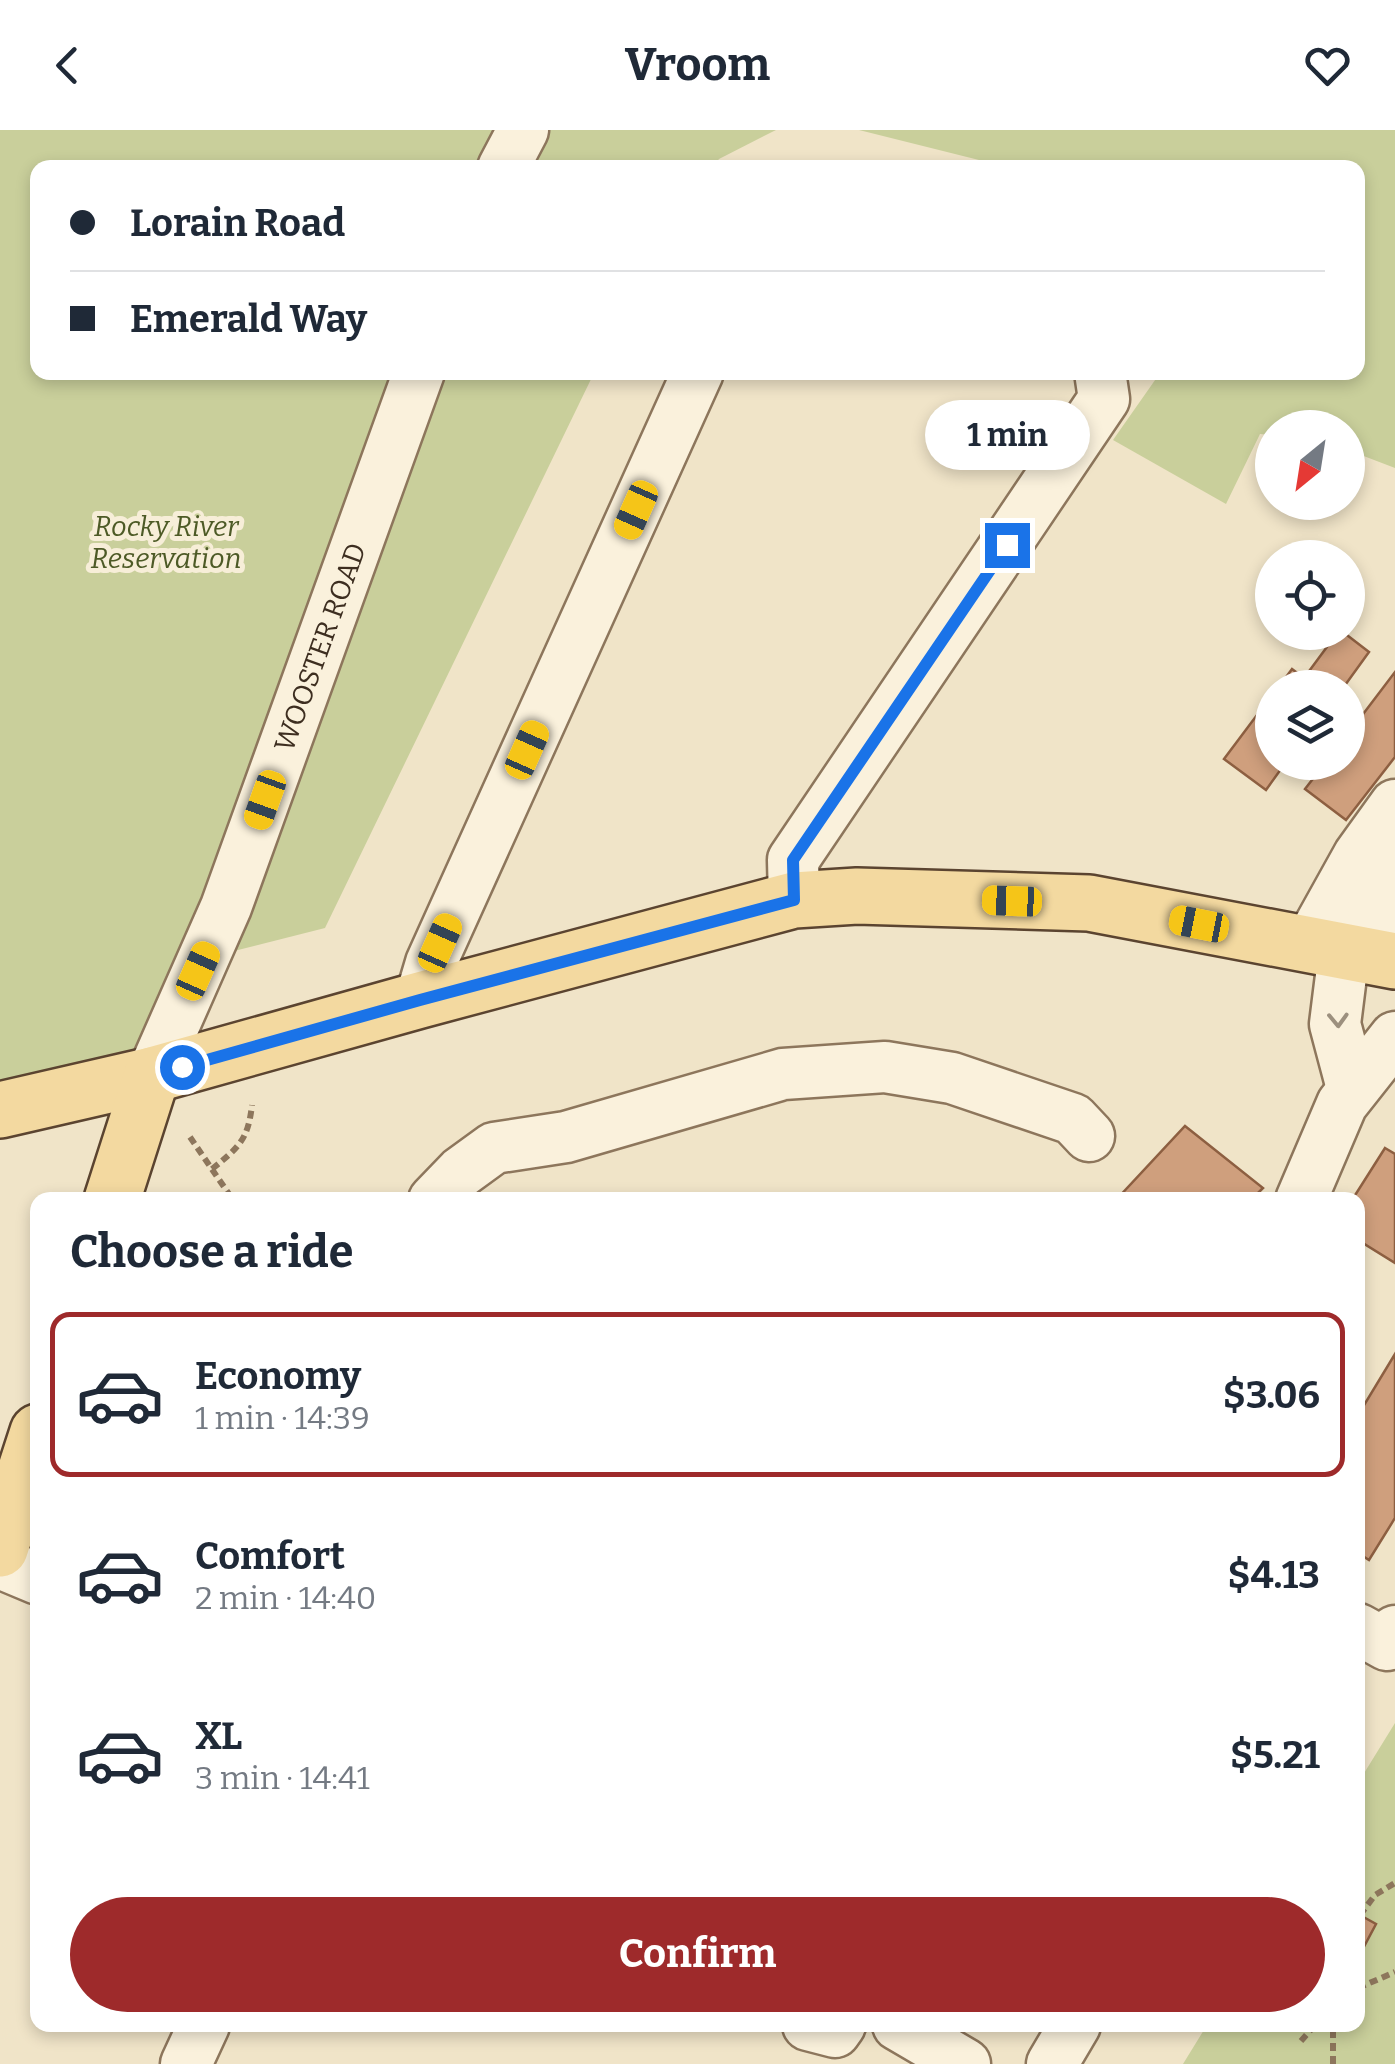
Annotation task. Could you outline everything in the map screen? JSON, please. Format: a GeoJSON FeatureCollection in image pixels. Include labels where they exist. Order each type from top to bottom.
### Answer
{"type":"FeatureCollection","features":[{"type":"Feature","properties":{"kind":"main road"},"geometry":{"type":"LineString","coordinates":[[0,1110],[152,1076],[794,900],[857,896],[1089,903],[1355,954]]}},
{"type":"Feature","properties":{"kind":"main road","name":"WOOSTER ROAD"},"geometry":{"type":"LineString","coordinates":[[115,1192],[152,1076]]}},
{"type":"Feature","properties":{"kind":"main road"},"geometry":{"type":"LineString","coordinates":[[0,1549],[29,1488]]}},
{"type":"Feature","properties":{"kind":"street"},"geometry":{"type":"LineString","coordinates":[[507,160],[523,130]]}},
{"type":"Feature","properties":{"kind":"street","name":"WOOSTER ROAD"},"geometry":{"type":"LineString","coordinates":[[152,1076],[226,907],[417,380]]}},
{"type":"Feature","properties":{"kind":"street"},"geometry":{"type":"LineString","coordinates":[[420,1000],[437,950],[694,380]]}},
{"type":"Feature","properties":{"kind":"street"},"geometry":{"type":"LineString","coordinates":[[794,900],[793,860],[1104,399],[1101,380]]}},
{"type":"Feature","properties":{"kind":"street"},"geometry":{"type":"LineString","coordinates":[[1355,954],[1359,855],[1395,805]]}},
{"type":"Feature","properties":{"kind":"street"},"geometry":{"type":"LineString","coordinates":[[1374,1091],[1334,1024],[1374,899],[1395,870]]}},
{"type":"Feature","properties":{"kind":"street"},"geometry":{"type":"LineString","coordinates":[[1307,1192],[1374,1091],[1395,1037]]}},
{"type":"Feature","properties":{"kind":"street"},"geometry":{"type":"LineString","coordinates":[[441,1192],[460,1172],[494,1148],[566,1137],[782,1074],[884,1067],[952,1078],[1073,1119],[1090,1136]]}},
{"type":"Feature","properties":{"kind":"street"},"geometry":{"type":"LineString","coordinates":[[0,1562],[30,1575]]}},
{"type":"Feature","properties":{"kind":"street"},"geometry":{"type":"LineString","coordinates":[[1365,1633],[1387,1646],[1395,1631]]}},
{"type":"Feature","properties":{"kind":"street"},"geometry":{"type":"LineString","coordinates":[[186,2064],[201,2032]]}},
{"type":"Feature","properties":{"kind":"street"},"geometry":{"type":"LineString","coordinates":[[1052,2064],[1071,2032]]}},
{"type":"Feature","properties":{"kind":"path"},"geometry":{"type":"LineString","coordinates":[[212,1169],[240,1146],[250,1127],[252,1105]]}},
{"type":"Feature","properties":{"kind":"path"},"geometry":{"type":"LineString","coordinates":[[190,1137],[228,1192]]}},
{"type":"Feature","properties":{"kind":"path"},"geometry":{"type":"LineString","coordinates":[[1365,1909],[1375,1896],[1395,1883]]}},
{"type":"Feature","properties":{"kind":"path"},"geometry":{"type":"LineString","coordinates":[[1365,1985],[1395,1972]]}},
{"type":"Feature","properties":{"kind":"path"},"geometry":{"type":"LineString","coordinates":[[1301,2041],[1309,2032]]}},
{"type":"Feature","properties":{"kind":"path"},"geometry":{"type":"LineString","coordinates":[[1333,2064],[1334,2032]]}},
{"type":"Feature","properties":{"kind":"green space","name":"Rocky River Reservation"},"geometry":{"type":"Polygon","coordinates":[[[0,130],[776,130],[718,160],[30,160],[30,380],[591,380],[325,928],[190,962],[149,1073],[0,1099],[0,130]]]}},
{"type":"Feature","properties":{"kind":"green space"},"geometry":{"type":"Polygon","coordinates":[[[859,130],[1395,130],[1395,468],[1365,457],[1365,410],[1255,410],[1255,444],[1226,504],[1113,440],[1155,380],[1365,380],[1365,160],[979,160],[859,130]]]}},
{"type":"Feature","properties":{"kind":"green space"},"geometry":{"type":"Polygon","coordinates":[[[1395,1723],[1395,2064],[1183,2064],[1203,2032],[1365,2032],[1365,1772],[1395,1723]]]}},
{"type":"Feature","properties":{"kind":"building"},"geometry":{"type":"Polygon","coordinates":[[[1325,650],[1369,652],[1356,670],[1310,670],[1325,650]]]}},
{"type":"Feature","properties":{"kind":"building"},"geometry":{"type":"Polygon","coordinates":[[[1395,672],[1395,757],[1346,820],[1305,789],[1312,780],[1365,780],[1365,712],[1395,672]]]}},
{"type":"Feature","properties":{"kind":"building"},"geometry":{"type":"Polygon","coordinates":[[[1255,718],[1255,780],[1273,780],[1266,790],[1224,759],[1255,718]]]}},
{"type":"Feature","properties":{"kind":"building"},"geometry":{"type":"Polygon","coordinates":[[[1185,1126],[1263,1188],[1259,1192],[1123,1192],[1185,1126]]]}},
{"type":"Feature","properties":{"kind":"building"},"geometry":{"type":"Polygon","coordinates":[[[1385,1148],[1395,1154],[1395,1263],[1365,1244],[1365,1192],[1357,1192],[1385,1148]]]}},
{"type":"Feature","properties":{"kind":"building"},"geometry":{"type":"Polygon","coordinates":[[[1395,1354],[1395,1518],[1369,1560],[1365,1557],[1365,1403],[1395,1354]]]}},
{"type":"Feature","properties":{"kind":"building"},"geometry":{"type":"Polygon","coordinates":[[[1365,1918],[1376,1924],[1365,1945],[1365,1918]]]}},
{"type":"Feature","properties":{"kind":"route"},"geometry":{"type":"LineString","coordinates":[[182,1067],[794,900],[793,860],[1007,545]]}}]}
